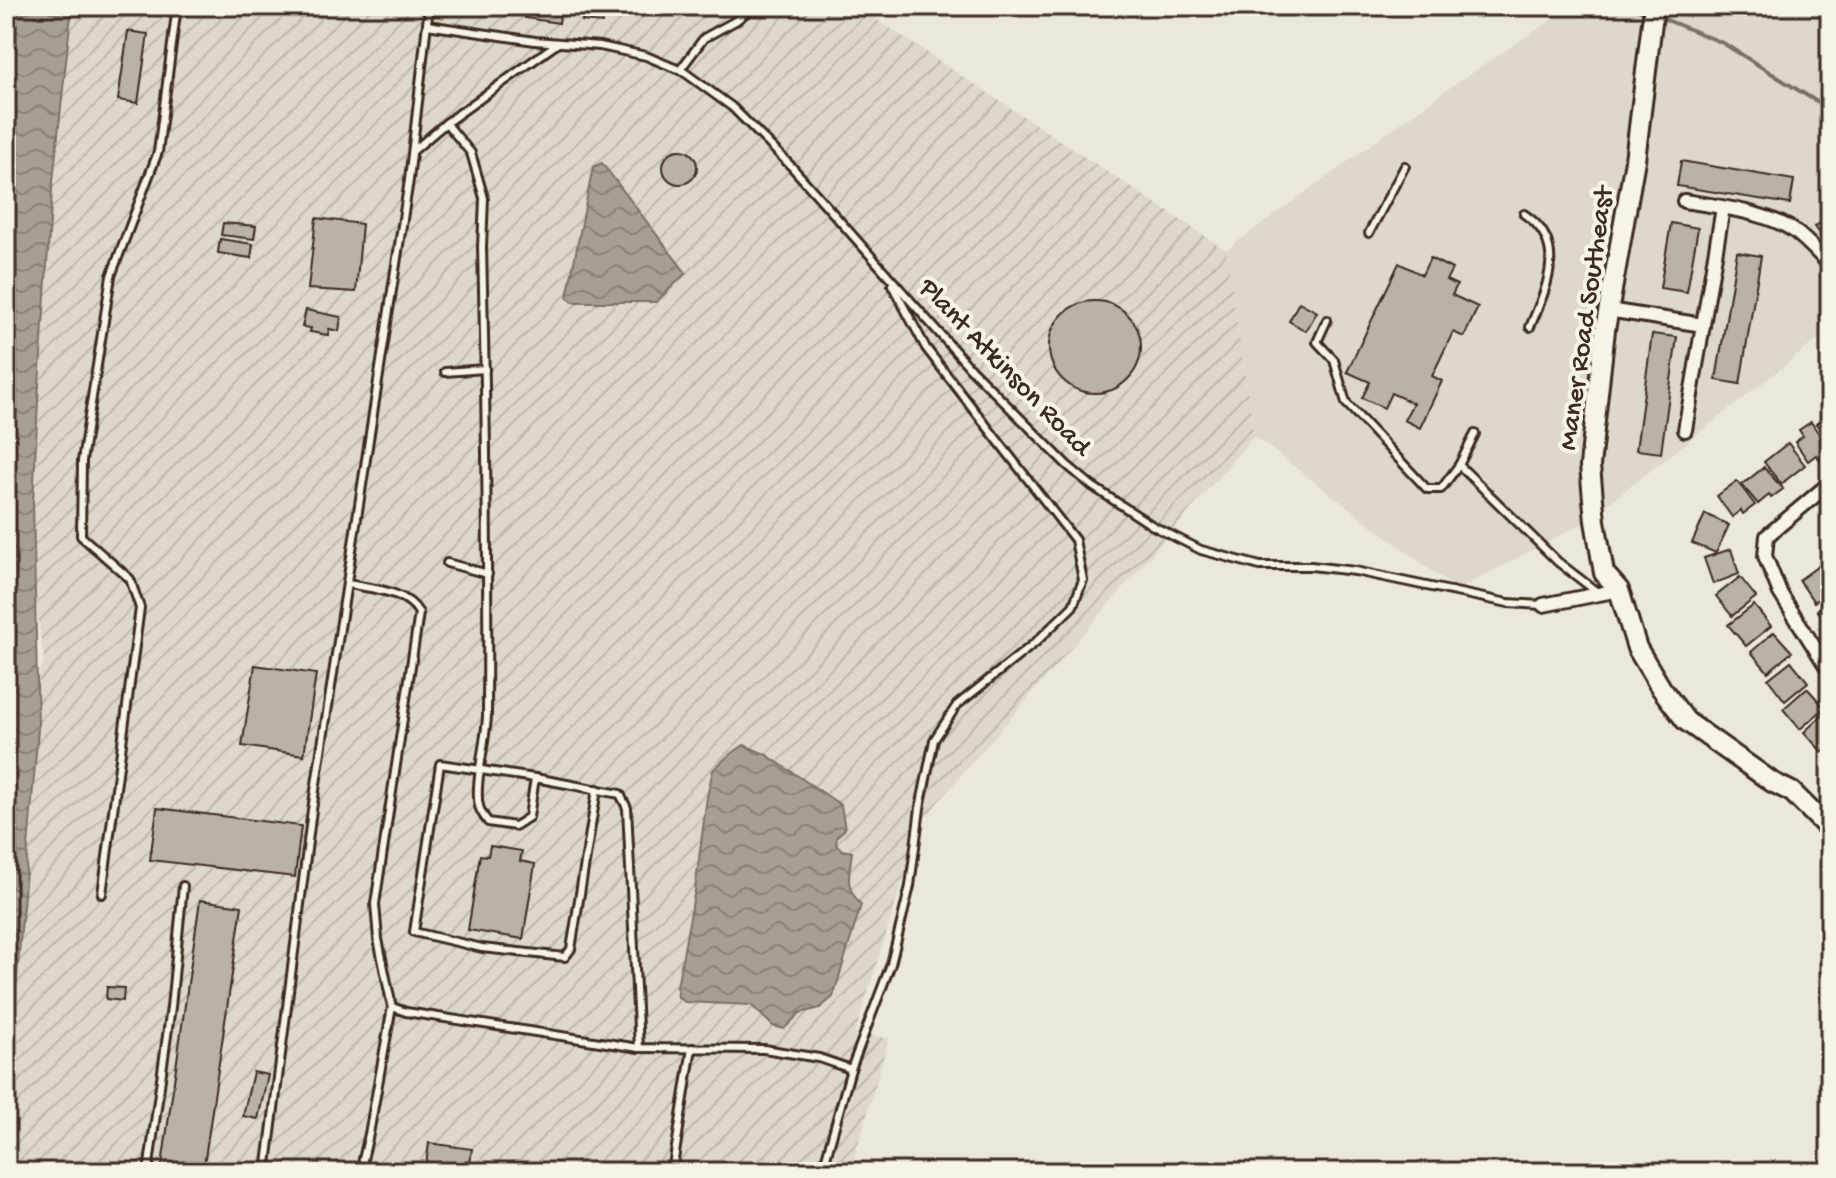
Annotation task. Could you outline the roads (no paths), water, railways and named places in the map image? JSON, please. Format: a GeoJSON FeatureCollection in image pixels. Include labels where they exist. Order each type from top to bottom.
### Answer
{"type":"FeatureCollection","features":[{"type":"Feature","properties":{"kind":"street","name":"Maner Road Southeast"},"geometry":{"type":"LineString","coordinates":[[1654,6],[1635,160],[1608,310],[1590,466],[1604,573],[1619,590],[1637,648],[1686,721],[1772,782],[1792,792],[1830,830]]}},
{"type":"Feature","properties":{"kind":"street"},"geometry":{"type":"LineString","coordinates":[[1684,201],[1723,208],[1790,228],[1830,265]]}},
{"type":"Feature","properties":{"kind":"street"},"geometry":{"type":"LineString","coordinates":[[1685,430],[1723,208]]}},
{"type":"Feature","properties":{"kind":"street"},"geometry":{"type":"LineString","coordinates":[[1608,310],[1703,325]]}},
{"type":"Feature","properties":{"kind":"street"},"geometry":{"type":"LineString","coordinates":[[1830,483],[1767,536],[1765,556],[1780,593],[1830,672]]}},
{"type":"Feature","properties":{"kind":"street","name":"Plant Atkinson Road"},"geometry":{"type":"LineString","coordinates":[[1543,605],[1619,590]]}},
{"type":"Feature","properties":{"kind":"lane"},"geometry":{"type":"LineString","coordinates":[[102,894],[140,608],[130,579],[81,536],[82,461],[111,276],[158,152],[177,6]]}},
{"type":"Feature","properties":{"kind":"lane"},"geometry":{"type":"LineString","coordinates":[[266,1172],[312,810],[412,152],[429,6]]}},
{"type":"Feature","properties":{"kind":"lane"},"geometry":{"type":"LineString","coordinates":[[680,70],[704,38],[737,20],[754,6]]}},
{"type":"Feature","properties":{"kind":"lane","name":"Plant Atkinson Road"},"geometry":{"type":"LineString","coordinates":[[427,25],[600,46],[646,56],[680,70],[732,107],[792,167],[971,369],[1067,465],[1121,506],[1201,550],[1260,566],[1311,566],[1355,571],[1508,603],[1543,605]]}},
{"type":"Feature","properties":{"kind":"lane"},"geometry":{"type":"LineString","coordinates":[[412,152],[446,123],[558,43]]}},
{"type":"Feature","properties":{"kind":"lane"},"geometry":{"type":"LineString","coordinates":[[446,123],[471,153],[484,198],[482,247],[488,574],[486,733],[479,806],[488,822],[515,826],[529,817],[535,778]]}},
{"type":"Feature","properties":{"kind":"lane"},"geometry":{"type":"LineString","coordinates":[[1369,233],[1405,166]]}},
{"type":"Feature","properties":{"kind":"lane"},"geometry":{"type":"LineString","coordinates":[[1524,214],[1533,220],[1551,250],[1550,281],[1530,327]]}},
{"type":"Feature","properties":{"kind":"lane"},"geometry":{"type":"LineString","coordinates":[[822,1172],[851,1069],[891,964],[910,886],[920,808],[934,740],[957,705],[1036,642],[1073,606],[1083,580],[1075,540],[926,348],[887,275]]}},
{"type":"Feature","properties":{"kind":"lane"},"geometry":{"type":"LineString","coordinates":[[1327,320],[1317,342],[1334,360],[1346,403],[1427,489],[1441,489],[1459,465],[1475,434]]}},
{"type":"Feature","properties":{"kind":"lane"},"geometry":{"type":"LineString","coordinates":[[445,372],[485,369]]}},
{"type":"Feature","properties":{"kind":"lane"},"geometry":{"type":"LineString","coordinates":[[1459,465],[1558,562],[1600,594]]}},
{"type":"Feature","properties":{"kind":"lane"},"geometry":{"type":"LineString","coordinates":[[447,563],[488,574]]}},
{"type":"Feature","properties":{"kind":"lane"},"geometry":{"type":"LineString","coordinates":[[348,584],[404,597],[414,604],[419,613],[375,904],[378,939],[392,1007],[360,1172]]}},
{"type":"Feature","properties":{"kind":"lane"},"geometry":{"type":"LineString","coordinates":[[597,789],[571,949],[565,957],[482,948],[414,932],[440,764],[535,778],[597,789],[620,794],[627,808],[639,1048]]}},
{"type":"Feature","properties":{"kind":"lane"},"geometry":{"type":"LineString","coordinates":[[148,1172],[171,1007],[183,886]]}},
{"type":"Feature","properties":{"kind":"lane"},"geometry":{"type":"LineString","coordinates":[[392,1007],[406,1012],[639,1048],[764,1049],[819,1058],[851,1069]]}},
{"type":"Feature","properties":{"kind":"lane"},"geometry":{"type":"LineString","coordinates":[[672,1172],[692,1048]]}},
{"type":"Feature","properties":{"kind":"water"},"geometry":{"type":"Polygon","coordinates":[[[6,6],[72,6],[52,190],[38,400],[33,503],[38,729],[6,1107],[6,6]]]}},
{"type":"Feature","properties":{"kind":"water"},"geometry":{"type":"Polygon","coordinates":[[[602,163],[686,273],[656,302],[573,302],[567,297],[593,167],[602,163]]]}},
{"type":"Feature","properties":{"kind":"water"},"geometry":{"type":"Polygon","coordinates":[[[744,745],[765,754],[841,805],[845,829],[837,836],[836,844],[842,850],[852,852],[850,886],[861,905],[833,997],[820,1008],[800,1013],[784,1029],[773,1026],[751,1005],[685,1002],[678,997],[677,987],[713,770],[744,745]]]}},
{"type":"Feature","properties":{"kind":"waterway"},"geometry":{"type":"LineString","coordinates":[[1624,6],[1649,13]]}},
{"type":"Feature","properties":{"kind":"waterway"},"geometry":{"type":"LineString","coordinates":[[1657,16],[1723,43],[1830,110]]}}]}
